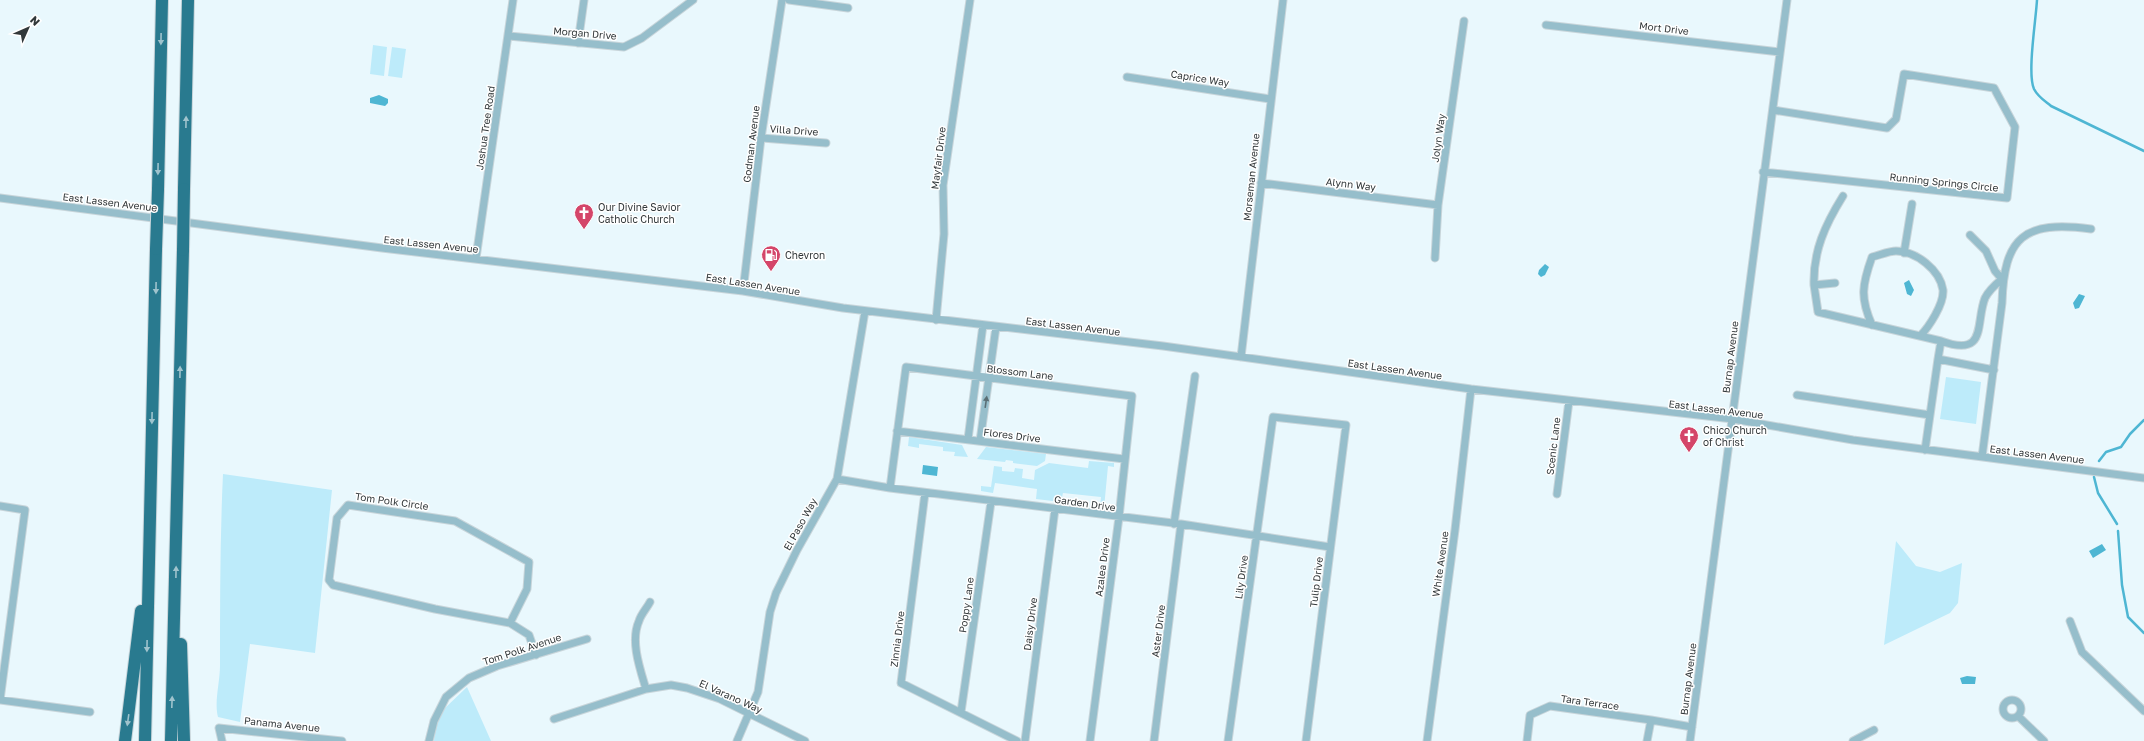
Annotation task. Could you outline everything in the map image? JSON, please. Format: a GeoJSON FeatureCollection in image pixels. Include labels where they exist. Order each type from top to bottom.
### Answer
{"type":"FeatureCollection","features":[{"type":"Feature","properties":{"kind":"highway"},"geometry":{"type":"LineString","coordinates":[[145,741],[162,0]]}},
{"type":"Feature","properties":{"kind":"highway"},"geometry":{"type":"LineString","coordinates":[[171,741],[188,0]]}},
{"type":"Feature","properties":{"kind":"highway"},"geometry":{"type":"LineString","coordinates":[[125,741],[149,556]]}},
{"type":"Feature","properties":{"kind":"highway"},"geometry":{"type":"LineString","coordinates":[[175,604],[181,615],[184,741]]}},
{"type":"Feature","properties":{"kind":"street","name":"Joshua Tree Road"},"geometry":{"type":"LineString","coordinates":[[476,258],[513,0]]}},
{"type":"Feature","properties":{"kind":"street"},"geometry":{"type":"LineString","coordinates":[[578,43],[584,0]]}},
{"type":"Feature","properties":{"kind":"street","name":"Morgan Drive"},"geometry":{"type":"LineString","coordinates":[[509,36],[624,47],[642,38],[693,0]]}},
{"type":"Feature","properties":{"kind":"street","name":"Godman Avenue"},"geometry":{"type":"LineString","coordinates":[[743,291],[761,138],[782,0]]}},
{"type":"Feature","properties":{"kind":"street"},"geometry":{"type":"LineString","coordinates":[[789,0],[848,8]]}},
{"type":"Feature","properties":{"kind":"street","name":"Mayfair Drive"},"geometry":{"type":"LineString","coordinates":[[936,320],[944,234],[943,185],[970,0]]}},
{"type":"Feature","properties":{"kind":"street","name":"Morseman Avenue"},"geometry":{"type":"LineString","coordinates":[[1241,357],[1270,99],[1283,0]]}},
{"type":"Feature","properties":{"kind":"street","name":"Burnap Avenue"},"geometry":{"type":"LineString","coordinates":[[1690,741],[1733,419],[1763,172],[1773,110],[1787,0]]}},
{"type":"Feature","properties":{"kind":"street","name":"Jolyn Way"},"geometry":{"type":"LineString","coordinates":[[1435,258],[1438,205],[1464,21]]}},
{"type":"Feature","properties":{"kind":"street","name":"Mort Drive"},"geometry":{"type":"LineString","coordinates":[[1546,25],[1780,52]]}},
{"type":"Feature","properties":{"kind":"street","name":"Running Springs Circle"},"geometry":{"type":"LineString","coordinates":[[1763,172],[2007,198],[2015,127],[1994,88],[1904,74],[1896,119],[1887,128],[1773,110]]}},
{"type":"Feature","properties":{"kind":"street","name":"Caprice Way"},"geometry":{"type":"LineString","coordinates":[[1127,77],[1270,99]]}},
{"type":"Feature","properties":{"kind":"street","name":"Villa Drive"},"geometry":{"type":"LineString","coordinates":[[761,138],[826,143]]}},
{"type":"Feature","properties":{"kind":"street","name":"Alynn Way"},"geometry":{"type":"LineString","coordinates":[[1261,183],[1438,205]]}},
{"type":"Feature","properties":{"kind":"street"},"geometry":{"type":"LineString","coordinates":[[1843,196],[1820,243],[1814,266],[1814,285],[1818,312],[1941,341],[1956,346],[1963,346],[1975,338],[1979,330],[1985,298],[2003,278]]}},
{"type":"Feature","properties":{"kind":"street","name":"East Lassen Avenue"},"geometry":{"type":"LineString","coordinates":[[0,198],[382,248],[743,291],[864,311],[1241,357],[1471,390],[1733,419],[1853,440],[2144,478]]}},
{"type":"Feature","properties":{"kind":"street"},"geometry":{"type":"LineString","coordinates":[[1904,253],[1912,204]]}},
{"type":"Feature","properties":{"kind":"street"},"geometry":{"type":"LineString","coordinates":[[1982,457],[2002,303],[2003,278],[2008,256],[2020,238],[2055,227],[2090,229]]}},
{"type":"Feature","properties":{"kind":"street"},"geometry":{"type":"LineString","coordinates":[[1970,235],[1986,252],[1995,271],[2003,278]]}},
{"type":"Feature","properties":{"kind":"street"},"geometry":{"type":"LineString","coordinates":[[1872,325],[1864,307],[1864,280],[1872,257],[1896,251],[1919,258],[1935,272],[1943,290],[1939,306],[1930,326],[1920,336]]}},
{"type":"Feature","properties":{"kind":"street"},"geometry":{"type":"LineString","coordinates":[[1814,285],[1835,284]]}},
{"type":"Feature","properties":{"kind":"street","name":"El Paso Way"},"geometry":{"type":"LineString","coordinates":[[737,741],[750,714],[758,692],[770,612],[776,593],[797,550],[837,479],[864,311]]}},
{"type":"Feature","properties":{"kind":"street"},"geometry":{"type":"LineString","coordinates":[[968,439],[983,325]]}},
{"type":"Feature","properties":{"kind":"street"},"geometry":{"type":"LineString","coordinates":[[980,441],[996,327]]}},
{"type":"Feature","properties":{"kind":"street"},"geometry":{"type":"LineString","coordinates":[[1925,450],[1941,341]]}},
{"type":"Feature","properties":{"kind":"street"},"geometry":{"type":"LineString","coordinates":[[1938,359],[1994,370]]}},
{"type":"Feature","properties":{"kind":"street","name":"Blossom Lane"},"geometry":{"type":"LineString","coordinates":[[897,431],[906,367],[1132,396]]}},
{"type":"Feature","properties":{"kind":"street","name":"Aster Drive"},"geometry":{"type":"LineString","coordinates":[[1154,741],[1195,376]]}},
{"type":"Feature","properties":{"kind":"street","name":"White Avenue"},"geometry":{"type":"LineString","coordinates":[[1427,741],[1455,530],[1471,390]]}},
{"type":"Feature","properties":{"kind":"street"},"geometry":{"type":"LineString","coordinates":[[1797,395],[1930,415]]}},
{"type":"Feature","properties":{"kind":"street","name":"Azalea Drive"},"geometry":{"type":"LineString","coordinates":[[1090,741],[1119,517],[1124,459],[1132,396]]}},
{"type":"Feature","properties":{"kind":"street","name":"Scenic Lane"},"geometry":{"type":"LineString","coordinates":[[1557,494],[1569,401]]}},
{"type":"Feature","properties":{"kind":"street","name":"Lily Drive"},"geometry":{"type":"LineString","coordinates":[[1228,741],[1273,416],[1346,425]]}},
{"type":"Feature","properties":{"kind":"street","name":"Tulip Drive"},"geometry":{"type":"LineString","coordinates":[[1306,741],[1346,425]]}},
{"type":"Feature","properties":{"kind":"street"},"geometry":{"type":"LineString","coordinates":[[890,488],[897,431]]}},
{"type":"Feature","properties":{"kind":"street","name":"Flores Drive"},"geometry":{"type":"LineString","coordinates":[[897,431],[1124,459]]}},
{"type":"Feature","properties":{"kind":"street","name":"Garden Drive"},"geometry":{"type":"LineString","coordinates":[[837,479],[991,502],[1178,524],[1330,547]]}},
{"type":"Feature","properties":{"kind":"street","name":"Zinnia Drive"},"geometry":{"type":"LineString","coordinates":[[925,493],[901,683],[1017,741]]}},
{"type":"Feature","properties":{"kind":"street","name":"Poppy Lane"},"geometry":{"type":"LineString","coordinates":[[961,712],[991,502]]}},
{"type":"Feature","properties":{"kind":"street","name":"Tom Polk Circle"},"geometry":{"type":"LineString","coordinates":[[510,623],[527,589],[529,562],[456,521],[348,505],[337,518],[329,580],[333,585],[435,609],[510,623],[529,635],[536,655]]}},
{"type":"Feature","properties":{"kind":"street"},"geometry":{"type":"LineString","coordinates":[[0,506],[25,510],[0,700],[90,712]]}},
{"type":"Feature","properties":{"kind":"street","name":"Daisy Drive"},"geometry":{"type":"LineString","coordinates":[[1025,741],[1055,509]]}},
{"type":"Feature","properties":{"kind":"street"},"geometry":{"type":"LineString","coordinates":[[646,689],[639,668],[636,634],[638,621],[650,602]]}},
{"type":"Feature","properties":{"kind":"street"},"geometry":{"type":"LineString","coordinates":[[2070,621],[2082,652],[2144,711]]}},
{"type":"Feature","properties":{"kind":"street","name":"Tom Polk Avenue"},"geometry":{"type":"LineString","coordinates":[[429,741],[434,721],[446,697],[469,678],[497,666],[587,639]]}},
{"type":"Feature","properties":{"kind":"street","name":"El Varano Way"},"geometry":{"type":"LineString","coordinates":[[554,719],[646,689],[671,685],[687,688],[720,700],[805,741]]}},
{"type":"Feature","properties":{"kind":"street","name":"Tara Terrace"},"geometry":{"type":"LineString","coordinates":[[1527,741],[1530,715],[1550,706],[1692,727]]}},
{"type":"Feature","properties":{"kind":"street"},"geometry":{"type":"LineString","coordinates":[[2018,716],[2044,741]]}},
{"type":"Feature","properties":{"kind":"street"},"geometry":{"type":"LineString","coordinates":[[1647,741],[1651,720]]}},
{"type":"Feature","properties":{"kind":"street","name":"Panama Avenue"},"geometry":{"type":"LineString","coordinates":[[222,741],[219,728],[342,741]]}},
{"type":"Feature","properties":{"kind":"street"},"geometry":{"type":"LineString","coordinates":[[1853,741],[1874,730]]}},
{"type":"Feature","properties":{"kind":"shaded area"},"geometry":{"type":"Polygon","coordinates":[[[373,45],[387,47],[384,76],[370,74],[373,45]]]}},
{"type":"Feature","properties":{"kind":"shaded area"},"geometry":{"type":"Polygon","coordinates":[[[392,47],[406,49],[402,78],[388,76],[392,47]]]}},
{"type":"Feature","properties":{"kind":"shaded area"},"geometry":{"type":"Polygon","coordinates":[[[1946,377],[1981,382],[1976,424],[1940,419],[1946,377]]]}},
{"type":"Feature","properties":{"kind":"shaded area"},"geometry":{"type":"Polygon","coordinates":[[[909,437],[962,445],[968,457],[954,456],[955,452],[943,451],[943,447],[919,444],[919,448],[908,446],[909,437]]]}},
{"type":"Feature","properties":{"kind":"shaded area"},"geometry":{"type":"Polygon","coordinates":[[[986,447],[1046,454],[1045,461],[1037,466],[1013,463],[1013,461],[1006,460],[1005,462],[977,459],[986,447]]]}},
{"type":"Feature","properties":{"kind":"shaded area"},"geometry":{"type":"Polygon","coordinates":[[[1089,461],[1114,463],[1114,467],[1108,466],[1104,508],[1100,507],[1101,497],[1063,493],[1061,502],[1036,499],[1037,489],[995,483],[993,493],[981,491],[981,486],[991,487],[994,466],[1002,467],[1002,471],[1014,472],[1015,468],[1023,469],[1022,478],[1034,480],[1035,470],[1049,463],[1088,468],[1089,461]]]}},
{"type":"Feature","properties":{"kind":"shaded area"},"geometry":{"type":"Polygon","coordinates":[[[223,474],[332,490],[315,653],[250,644],[240,722],[218,717],[217,711],[220,672],[223,474]]]}},
{"type":"Feature","properties":{"kind":"shaded area"},"geometry":{"type":"Polygon","coordinates":[[[1896,541],[1916,566],[1940,572],[1962,563],[1958,603],[1950,613],[1884,645],[1896,541]]]}},
{"type":"Feature","properties":{"kind":"shaded area"},"geometry":{"type":"Polygon","coordinates":[[[467,687],[491,741],[434,741],[435,725],[444,709],[467,687]]]}},
{"type":"Feature","properties":{"kind":"water"},"geometry":{"type":"Polygon","coordinates":[[[379,95],[388,99],[388,103],[385,106],[370,103],[370,98],[379,95]]]}},
{"type":"Feature","properties":{"kind":"water"},"geometry":{"type":"Polygon","coordinates":[[[1545,264],[1549,267],[1545,275],[1541,277],[1538,274],[1539,270],[1545,264]]]}},
{"type":"Feature","properties":{"kind":"water"},"geometry":{"type":"Polygon","coordinates":[[[1909,280],[1914,290],[1911,296],[1907,294],[1904,283],[1909,280]]]}},
{"type":"Feature","properties":{"kind":"water"},"geometry":{"type":"Polygon","coordinates":[[[2079,294],[2085,296],[2079,308],[2075,309],[2073,303],[2079,294]]]}},
{"type":"Feature","properties":{"kind":"water"},"geometry":{"type":"Polygon","coordinates":[[[923,465],[938,467],[937,476],[922,474],[923,465]]]}},
{"type":"Feature","properties":{"kind":"water"},"geometry":{"type":"Polygon","coordinates":[[[2102,544],[2106,550],[2093,558],[2089,551],[2102,544]]]}},
{"type":"Feature","properties":{"kind":"water"},"geometry":{"type":"Polygon","coordinates":[[[1967,676],[1976,677],[1975,684],[1962,684],[1960,678],[1967,676]]]}},
{"type":"Feature","properties":{"kind":"waterway"},"geometry":{"type":"LineString","coordinates":[[2037,0],[2031,71],[2032,82],[2036,92],[2051,106],[2144,151]]}},
{"type":"Feature","properties":{"kind":"waterway"},"geometry":{"type":"LineString","coordinates":[[2099,461],[2106,452],[2121,447],[2130,434],[2144,420]]}},
{"type":"Feature","properties":{"kind":"waterway"},"geometry":{"type":"LineString","coordinates":[[2094,477],[2098,493],[2117,524]]}},
{"type":"Feature","properties":{"kind":"waterway"},"geometry":{"type":"LineString","coordinates":[[2118,531],[2122,585],[2128,617],[2144,633]]}},
{"type":"Feature","properties":{"kind":"place","name":"Our Divine Savior Catholic Church"},"geometry":{"type":"Point","coordinates":[584,230]}},
{"type":"Feature","properties":{"kind":"place","name":"Chevron"},"geometry":{"type":"Point","coordinates":[771,272]}},
{"type":"Feature","properties":{"kind":"place","name":"Chico Church of Christ"},"geometry":{"type":"Point","coordinates":[1689,453]}}]}
